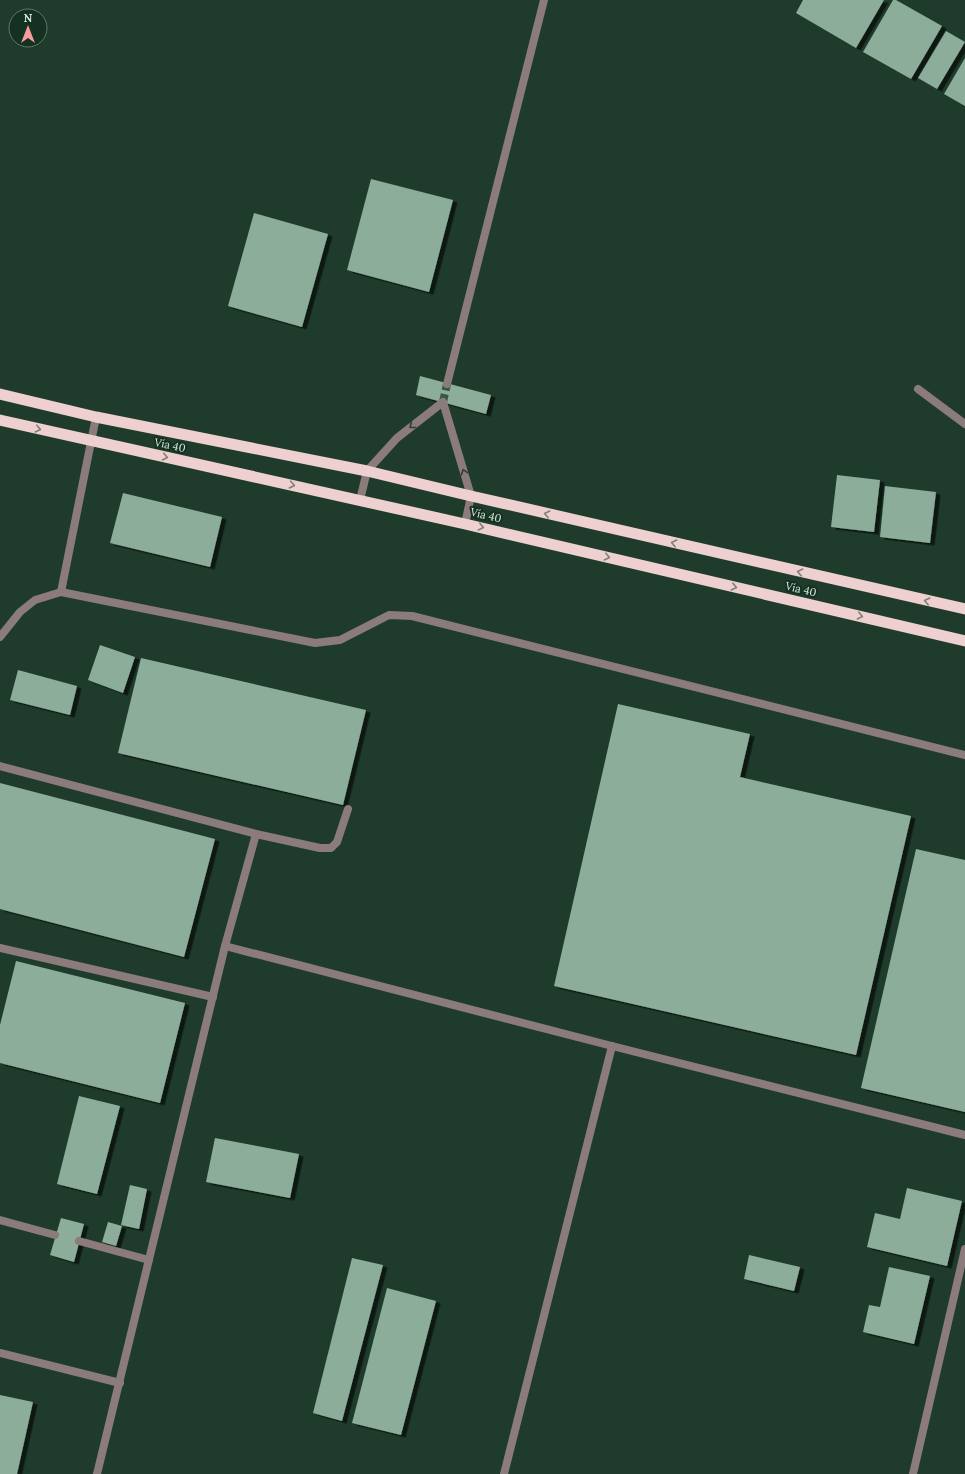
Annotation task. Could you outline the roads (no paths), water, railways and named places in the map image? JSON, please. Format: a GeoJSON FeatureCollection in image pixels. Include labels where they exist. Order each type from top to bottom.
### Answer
{"type":"FeatureCollection","features":[{"type":"Feature","properties":{"kind":"highway","name":"Vía 40"},"geometry":{"type":"LineString","coordinates":[[0,394],[96,417],[367,471],[965,609]]}},
{"type":"Feature","properties":{"kind":"highway","name":"Vía 40"},"geometry":{"type":"LineString","coordinates":[[0,420],[465,524],[965,641]]}},
{"type":"Feature","properties":{"kind":"street"},"geometry":{"type":"LineString","coordinates":[[447,384],[544,0]]}},
{"type":"Feature","properties":{"kind":"street"},"geometry":{"type":"LineString","coordinates":[[918,390],[965,424]]}},
{"type":"Feature","properties":{"kind":"street"},"geometry":{"type":"LineString","coordinates":[[360,500],[367,471],[397,438],[443,402],[471,496],[465,524]]}},
{"type":"Feature","properties":{"kind":"street"},"geometry":{"type":"LineString","coordinates":[[61,592],[96,417]]}},
{"type":"Feature","properties":{"kind":"street"},"geometry":{"type":"LineString","coordinates":[[0,637],[20,612],[35,600],[61,592],[315,643],[340,640],[389,615],[412,616],[965,755]]}},
{"type":"Feature","properties":{"kind":"street"},"geometry":{"type":"LineString","coordinates":[[0,766],[256,834],[320,848],[331,848],[336,842],[348,809]]}},
{"type":"Feature","properties":{"kind":"street"},"geometry":{"type":"LineString","coordinates":[[97,1474],[225,946],[256,834]]}},
{"type":"Feature","properties":{"kind":"street"},"geometry":{"type":"LineString","coordinates":[[225,946],[965,1135]]}},
{"type":"Feature","properties":{"kind":"street"},"geometry":{"type":"LineString","coordinates":[[0,948],[213,997]]}},
{"type":"Feature","properties":{"kind":"street"},"geometry":{"type":"LineString","coordinates":[[504,1474],[612,1046]]}},
{"type":"Feature","properties":{"kind":"street"},"geometry":{"type":"LineString","coordinates":[[0,1220],[55,1235]]}},
{"type":"Feature","properties":{"kind":"street"},"geometry":{"type":"LineString","coordinates":[[79,1241],[149,1260]]}},
{"type":"Feature","properties":{"kind":"street"},"geometry":{"type":"LineString","coordinates":[[913,1474],[965,1249]]}},
{"type":"Feature","properties":{"kind":"street"},"geometry":{"type":"LineString","coordinates":[[0,1353],[120,1382]]}},
{"type":"Feature","properties":{"kind":"tunnel"},"geometry":{"type":"LineString","coordinates":[[443,402],[447,384]]}}]}
